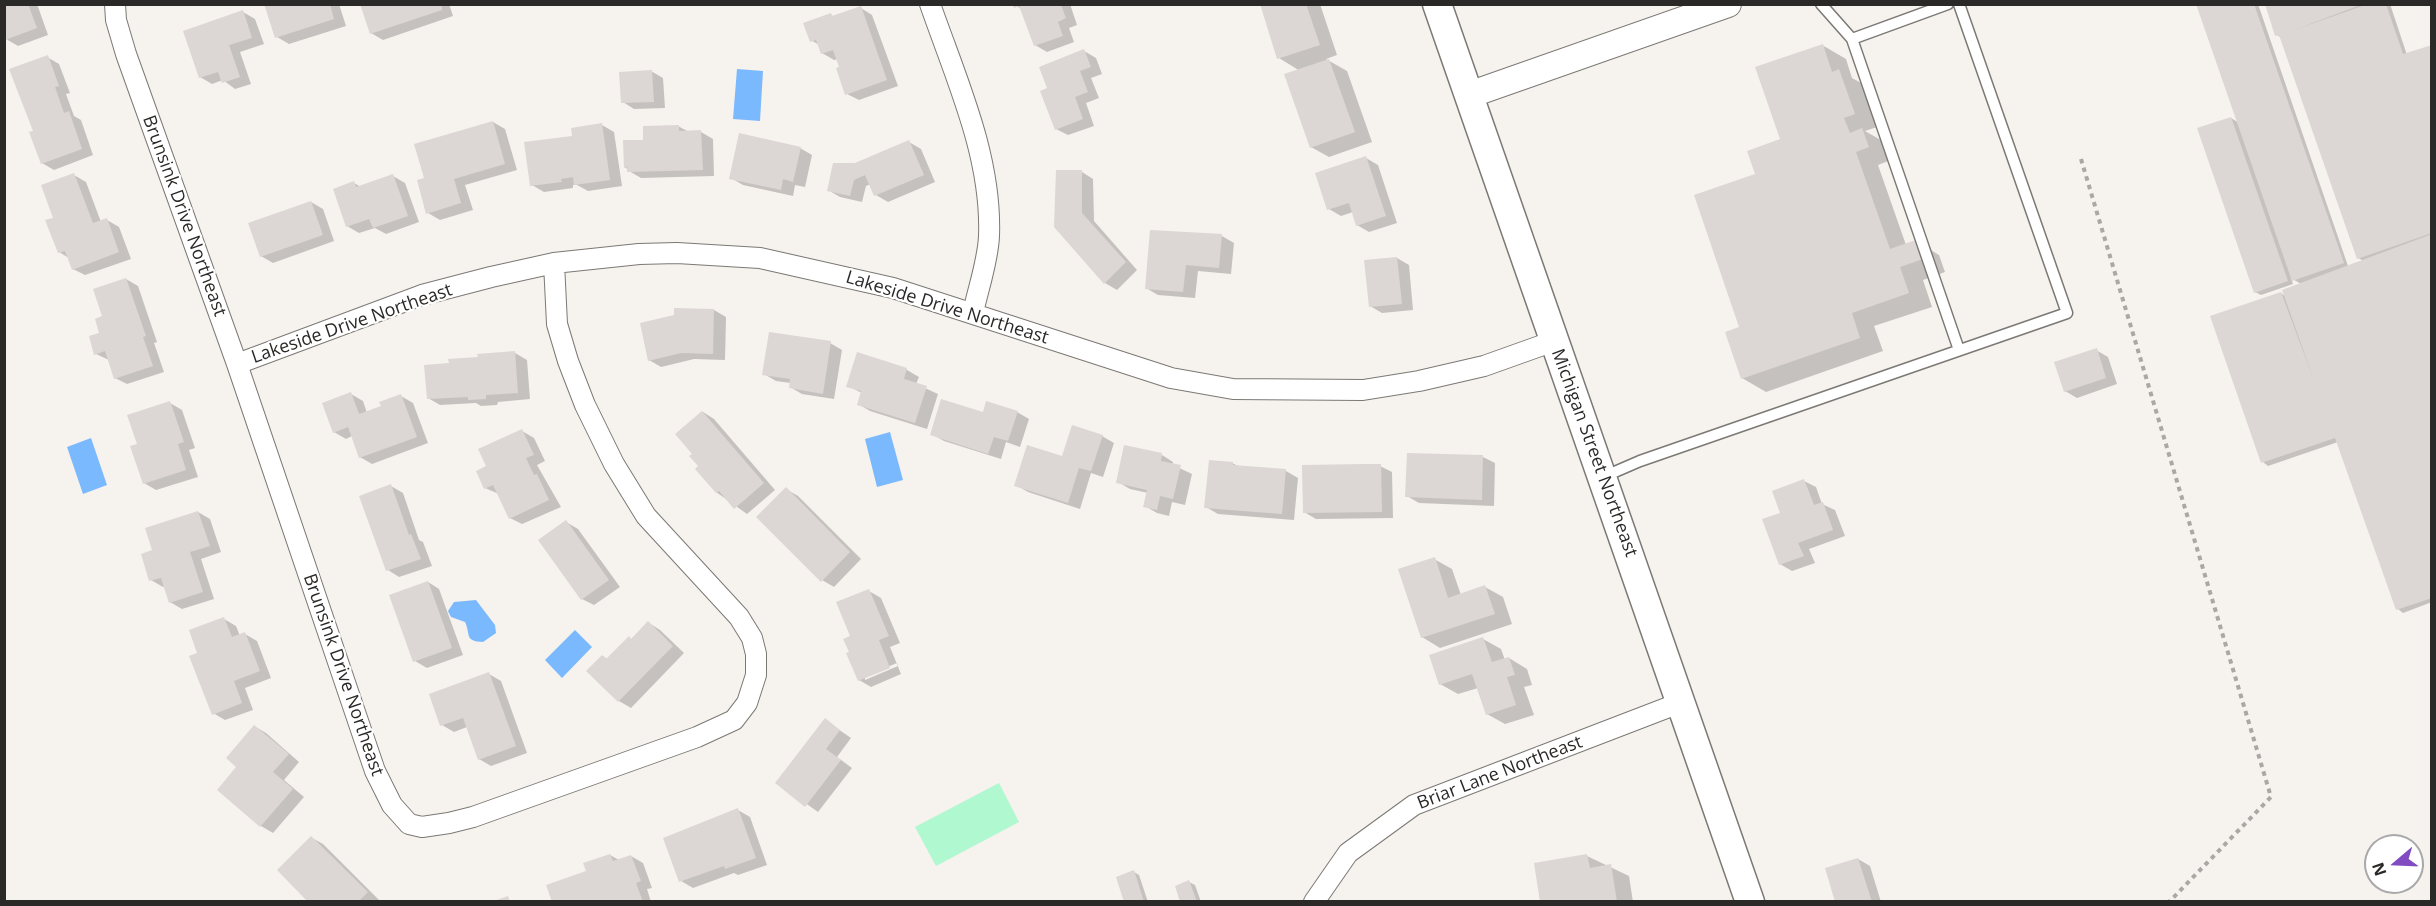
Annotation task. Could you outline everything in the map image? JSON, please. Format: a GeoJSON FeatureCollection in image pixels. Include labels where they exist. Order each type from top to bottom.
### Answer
{"type":"FeatureCollection","features":[{"type":"Feature","properties":{"kind":"main road","name":"Michigan Street Northeast"},"geometry":{"type":"LineString","coordinates":[[1437,4],[1750,902]]}},
{"type":"Feature","properties":{"kind":"street","name":"Brunsink Drive Northeast"},"geometry":{"type":"LineString","coordinates":[[115,4],[116,20],[126,54],[237,364],[375,771],[392,805],[409,824],[422,827],[473,817],[697,737],[734,720],[747,703],[756,675],[756,654],[752,638],[739,617],[646,516],[626,485],[600,434],[568,361],[557,324],[554,263]]}},
{"type":"Feature","properties":{"kind":"street"},"geometry":{"type":"LineString","coordinates":[[930,4],[977,141],[987,195],[989,238],[973,313]]}},
{"type":"Feature","properties":{"kind":"street"},"geometry":{"type":"LineString","coordinates":[[1469,95],[1728,4]]}},
{"type":"Feature","properties":{"kind":"street","name":"Lakeside Drive Northeast"},"geometry":{"type":"LineString","coordinates":[[237,364],[422,296],[554,263],[658,253],[760,258],[893,288],[1171,378],[1233,389],[1362,390],[1385,387],[1484,366],[1554,341]]}},
{"type":"Feature","properties":{"kind":"street","name":"Briar Lane Northeast"},"geometry":{"type":"LineString","coordinates":[[1314,902],[1348,853],[1414,805],[1682,702]]}},
{"type":"Feature","properties":{"kind":"lane"},"geometry":{"type":"LineString","coordinates":[[1821,4],[1852,39],[1959,350]]}},
{"type":"Feature","properties":{"kind":"lane"},"geometry":{"type":"LineString","coordinates":[[1852,39],[1948,4]]}},
{"type":"Feature","properties":{"kind":"lane"},"geometry":{"type":"LineString","coordinates":[[1603,477],[1640,461],[2067,313],[1959,4]]}},
{"type":"Feature","properties":{"kind":"path"},"geometry":{"type":"LineString","coordinates":[[2081,159],[2271,797],[2169,902]]}},
{"type":"Feature","properties":{"kind":"green space"},"geometry":{"type":"Polygon","coordinates":[[[999,783],[1019,822],[936,866],[915,827],[999,783]]]}},
{"type":"Feature","properties":{"kind":"water"},"geometry":{"type":"Polygon","coordinates":[[[737,69],[763,71],[760,121],[733,119],[737,69]]]}},
{"type":"Feature","properties":{"kind":"water"},"geometry":{"type":"Polygon","coordinates":[[[890,432],[903,480],[877,487],[865,439],[890,432]]]}},
{"type":"Feature","properties":{"kind":"water"},"geometry":{"type":"Polygon","coordinates":[[[91,438],[107,485],[83,494],[67,447],[91,438]]]}},
{"type":"Feature","properties":{"kind":"water"},"geometry":{"type":"Polygon","coordinates":[[[476,600],[495,625],[496,633],[483,642],[471,639],[465,622],[451,617],[448,611],[454,602],[476,600]]]}},
{"type":"Feature","properties":{"kind":"water"},"geometry":{"type":"Polygon","coordinates":[[[575,630],[592,647],[562,678],[545,660],[575,630]]]}},
{"type":"Feature","properties":{"kind":"building"},"geometry":{"type":"Polygon","coordinates":[[[4,4],[28,4],[37,28],[5,40],[4,4]]]}},
{"type":"Feature","properties":{"kind":"building"},"geometry":{"type":"Polygon","coordinates":[[[264,4],[330,4],[334,19],[275,38],[264,4]]]}},
{"type":"Feature","properties":{"kind":"building"},"geometry":{"type":"Polygon","coordinates":[[[360,4],[441,4],[442,10],[370,34],[360,4]]]}},
{"type":"Feature","properties":{"kind":"building"},"geometry":{"type":"Polygon","coordinates":[[[1013,4],[1061,5],[1066,18],[1058,22],[1063,36],[1034,46],[1019,6],[1014,8],[1013,4]]]}},
{"type":"Feature","properties":{"kind":"building"},"geometry":{"type":"Polygon","coordinates":[[[1260,4],[1306,4],[1320,45],[1277,59],[1260,4]]]}},
{"type":"Feature","properties":{"kind":"building"},"geometry":{"type":"Polygon","coordinates":[[[2196,4],[2254,4],[2344,263],[2292,281],[2196,4]]]}},
{"type":"Feature","properties":{"kind":"building"},"geometry":{"type":"Polygon","coordinates":[[[2265,4],[2363,4],[2294,30],[2368,4],[2386,4],[2403,54],[2432,45],[2432,233],[2357,259],[2279,35],[2275,36],[2265,4]]]}},
{"type":"Feature","properties":{"kind":"building"},"geometry":{"type":"Polygon","coordinates":[[[861,6],[887,80],[845,95],[833,50],[821,54],[816,40],[810,42],[803,23],[861,6]]]}},
{"type":"Feature","properties":{"kind":"building"},"geometry":{"type":"Polygon","coordinates":[[[243,10],[252,38],[229,45],[240,77],[222,83],[218,72],[199,78],[183,31],[243,10]]]}},
{"type":"Feature","properties":{"kind":"building"},"geometry":{"type":"Polygon","coordinates":[[[1823,44],[1832,72],[1839,69],[1855,114],[1844,118],[1850,133],[1862,128],[1869,147],[1856,152],[1890,249],[1916,240],[1923,259],[1900,267],[1909,293],[1852,313],[1860,338],[1741,379],[1725,332],[1739,327],[1694,195],[1755,174],[1747,151],[1780,139],[1755,67],[1823,44]]]}},
{"type":"Feature","properties":{"kind":"building"},"geometry":{"type":"Polygon","coordinates":[[[1084,49],[1091,67],[1080,71],[1088,92],[1075,97],[1083,119],[1055,130],[1040,91],[1047,88],[1039,67],[1084,49]]]}},
{"type":"Feature","properties":{"kind":"building"},"geometry":{"type":"Polygon","coordinates":[[[48,55],[59,86],[55,87],[64,113],[69,111],[82,149],[41,164],[29,132],[33,131],[9,69],[48,55]]]}},
{"type":"Feature","properties":{"kind":"building"},"geometry":{"type":"Polygon","coordinates":[[[1329,59],[1355,132],[1310,148],[1284,74],[1329,59]]]}},
{"type":"Feature","properties":{"kind":"building"},"geometry":{"type":"Polygon","coordinates":[[[652,70],[654,102],[621,103],[619,72],[652,70]]]}},
{"type":"Feature","properties":{"kind":"building"},"geometry":{"type":"Polygon","coordinates":[[[2231,117],[2288,281],[2254,293],[2197,128],[2231,117]]]}},
{"type":"Feature","properties":{"kind":"building"},"geometry":{"type":"Polygon","coordinates":[[[493,121],[505,164],[454,179],[461,203],[426,214],[417,180],[424,178],[414,144],[493,121]]]}},
{"type":"Feature","properties":{"kind":"building"},"geometry":{"type":"Polygon","coordinates":[[[602,123],[610,180],[574,185],[573,177],[561,179],[562,182],[530,186],[524,142],[572,136],[571,128],[602,123]]]}},
{"type":"Feature","properties":{"kind":"building"},"geometry":{"type":"Polygon","coordinates":[[[679,125],[679,131],[701,130],[703,170],[627,172],[627,167],[624,168],[623,140],[643,140],[643,126],[679,125]]]}},
{"type":"Feature","properties":{"kind":"building"},"geometry":{"type":"Polygon","coordinates":[[[739,133],[801,147],[793,182],[783,179],[781,190],[729,179],[739,133]]]}},
{"type":"Feature","properties":{"kind":"building"},"geometry":{"type":"Polygon","coordinates":[[[909,140],[924,175],[874,196],[865,175],[854,180],[850,196],[827,191],[833,163],[855,163],[909,140]]]}},
{"type":"Feature","properties":{"kind":"building"},"geometry":{"type":"Polygon","coordinates":[[[1366,156],[1386,216],[1356,226],[1349,203],[1327,210],[1315,173],[1366,156]]]}},
{"type":"Feature","properties":{"kind":"building"},"geometry":{"type":"Polygon","coordinates":[[[1056,170],[1082,170],[1082,213],[1126,262],[1104,284],[1054,227],[1056,170]]]}},
{"type":"Feature","properties":{"kind":"building"},"geometry":{"type":"Polygon","coordinates":[[[74,173],[93,223],[107,218],[119,252],[72,270],[65,251],[58,253],[45,220],[53,218],[41,185],[74,173]]]}},
{"type":"Feature","properties":{"kind":"building"},"geometry":{"type":"Polygon","coordinates":[[[393,174],[408,216],[373,228],[369,219],[346,227],[333,189],[354,181],[356,187],[393,174]]]}},
{"type":"Feature","properties":{"kind":"building"},"geometry":{"type":"Polygon","coordinates":[[[311,201],[323,235],[260,257],[248,223],[311,201]]]}},
{"type":"Feature","properties":{"kind":"building"},"geometry":{"type":"Polygon","coordinates":[[[1150,230],[1222,234],[1219,268],[1186,265],[1183,292],[1145,289],[1150,230]]]}},
{"type":"Feature","properties":{"kind":"building"},"geometry":{"type":"Polygon","coordinates":[[[2432,234],[2432,598],[2396,610],[2335,438],[2261,463],[2210,316],[2281,292],[2315,383],[2282,290],[2432,234]]]}},
{"type":"Feature","properties":{"kind":"building"},"geometry":{"type":"Polygon","coordinates":[[[1397,257],[1402,304],[1369,307],[1364,260],[1397,257]]]}},
{"type":"Feature","properties":{"kind":"building"},"geometry":{"type":"Polygon","coordinates":[[[126,278],[146,336],[143,337],[153,366],[114,379],[105,351],[94,355],[89,336],[99,333],[95,319],[102,316],[93,289],[126,278]]]}},
{"type":"Feature","properties":{"kind":"building"},"geometry":{"type":"Polygon","coordinates":[[[674,308],[714,309],[713,354],[681,353],[648,361],[640,323],[674,315],[674,308]]]}},
{"type":"Feature","properties":{"kind":"building"},"geometry":{"type":"Polygon","coordinates":[[[769,332],[831,341],[823,394],[789,388],[790,379],[762,375],[769,332]]]}},
{"type":"Feature","properties":{"kind":"building"},"geometry":{"type":"Polygon","coordinates":[[[2097,348],[2106,378],[2064,392],[2054,362],[2097,348]]]}},
{"type":"Feature","properties":{"kind":"building"},"geometry":{"type":"Polygon","coordinates":[[[515,351],[518,393],[486,395],[486,399],[468,400],[468,397],[427,399],[424,365],[449,363],[448,359],[478,357],[477,354],[515,351]]]}},
{"type":"Feature","properties":{"kind":"building"},"geometry":{"type":"Polygon","coordinates":[[[857,352],[907,368],[904,379],[927,386],[915,423],[857,405],[861,391],[846,387],[857,352]]]}},
{"type":"Feature","properties":{"kind":"building"},"geometry":{"type":"Polygon","coordinates":[[[351,392],[359,414],[381,406],[379,402],[401,394],[417,437],[359,458],[348,427],[333,433],[322,403],[351,392]]]}},
{"type":"Feature","properties":{"kind":"building"},"geometry":{"type":"Polygon","coordinates":[[[941,399],[983,412],[986,401],[1018,411],[1008,441],[994,437],[988,454],[930,435],[941,399]]]}},
{"type":"Feature","properties":{"kind":"building"},"geometry":{"type":"Polygon","coordinates":[[[170,401],[184,442],[178,444],[186,470],[143,484],[130,446],[137,444],[127,415],[170,401]]]}},
{"type":"Feature","properties":{"kind":"building"},"geometry":{"type":"Polygon","coordinates":[[[702,411],[764,483],[734,509],[719,491],[716,493],[695,469],[698,466],[689,456],[692,454],[675,434],[702,411]]]}},
{"type":"Feature","properties":{"kind":"building"},"geometry":{"type":"Polygon","coordinates":[[[1072,425],[1103,435],[1091,471],[1079,468],[1068,503],[1014,486],[1027,445],[1062,456],[1072,425]]]}},
{"type":"Feature","properties":{"kind":"building"},"geometry":{"type":"Polygon","coordinates":[[[522,429],[534,455],[526,458],[534,475],[537,474],[549,500],[509,519],[493,485],[484,489],[476,471],[486,466],[478,449],[522,429]]]}},
{"type":"Feature","properties":{"kind":"building"},"geometry":{"type":"Polygon","coordinates":[[[1124,445],[1162,453],[1161,461],[1181,465],[1173,499],[1160,496],[1157,510],[1143,507],[1147,490],[1116,483],[1124,445]]]}},
{"type":"Feature","properties":{"kind":"building"},"geometry":{"type":"Polygon","coordinates":[[[1407,453],[1483,455],[1482,500],[1405,497],[1407,453]]]}},
{"type":"Feature","properties":{"kind":"building"},"geometry":{"type":"Polygon","coordinates":[[[1209,460],[1233,462],[1233,465],[1286,469],[1282,514],[1204,508],[1209,460]]]}},
{"type":"Feature","properties":{"kind":"building"},"geometry":{"type":"Polygon","coordinates":[[[1381,464],[1382,512],[1303,513],[1302,465],[1381,464]]]}},
{"type":"Feature","properties":{"kind":"building"},"geometry":{"type":"Polygon","coordinates":[[[1804,479],[1814,505],[1823,502],[1833,530],[1798,543],[1804,556],[1779,565],[1762,519],[1780,513],[1772,491],[1804,479]]]}},
{"type":"Feature","properties":{"kind":"building"},"geometry":{"type":"Polygon","coordinates":[[[391,484],[409,535],[411,534],[421,559],[386,571],[359,496],[391,484]]]}},
{"type":"Feature","properties":{"kind":"building"},"geometry":{"type":"Polygon","coordinates":[[[786,487],[850,552],[821,582],[756,517],[786,487]]]}},
{"type":"Feature","properties":{"kind":"building"},"geometry":{"type":"Polygon","coordinates":[[[198,511],[210,546],[190,552],[203,592],[169,603],[161,578],[149,581],[141,554],[152,550],[145,528],[198,511]]]}},
{"type":"Feature","properties":{"kind":"building"},"geometry":{"type":"Polygon","coordinates":[[[566,520],[609,580],[581,600],[538,540],[566,520]]]}},
{"type":"Feature","properties":{"kind":"building"},"geometry":{"type":"Polygon","coordinates":[[[1435,557],[1448,598],[1485,585],[1495,614],[1421,638],[1398,569],[1435,557]]]}},
{"type":"Feature","properties":{"kind":"building"},"geometry":{"type":"Polygon","coordinates":[[[428,581],[452,648],[413,662],[389,595],[428,581]]]}},
{"type":"Feature","properties":{"kind":"building"},"geometry":{"type":"Polygon","coordinates":[[[869,589],[889,636],[879,640],[890,668],[858,681],[846,653],[849,652],[843,639],[850,636],[836,602],[869,589]]]}},
{"type":"Feature","properties":{"kind":"building"},"geometry":{"type":"Polygon","coordinates":[[[224,617],[232,637],[245,632],[260,671],[234,681],[242,703],[212,715],[189,656],[197,653],[189,630],[224,617]]]}},
{"type":"Feature","properties":{"kind":"building"},"geometry":{"type":"Polygon","coordinates":[[[648,621],[673,646],[618,702],[586,671],[602,655],[606,659],[629,636],[631,639],[648,621]]]}},
{"type":"Feature","properties":{"kind":"building"},"geometry":{"type":"Polygon","coordinates":[[[1483,637],[1492,662],[1509,657],[1515,675],[1507,677],[1516,705],[1486,715],[1472,674],[1439,685],[1429,655],[1483,637]]]}},
{"type":"Feature","properties":{"kind":"building"},"geometry":{"type":"Polygon","coordinates":[[[489,672],[516,746],[478,760],[463,718],[440,726],[429,694],[489,672]]]}},
{"type":"Feature","properties":{"kind":"building"},"geometry":{"type":"Polygon","coordinates":[[[825,718],[840,730],[826,749],[841,760],[805,807],[775,783],[825,718]]]}},
{"type":"Feature","properties":{"kind":"building"},"geometry":{"type":"Polygon","coordinates":[[[254,725],[289,754],[273,772],[293,789],[260,827],[217,790],[236,767],[226,758],[254,725]]]}},
{"type":"Feature","properties":{"kind":"building"},"geometry":{"type":"Polygon","coordinates":[[[738,808],[756,858],[725,869],[724,866],[679,882],[663,838],[738,808]]]}},
{"type":"Feature","properties":{"kind":"building"},"geometry":{"type":"Polygon","coordinates":[[[311,836],[368,892],[358,902],[308,902],[277,870],[311,836]]]}},
{"type":"Feature","properties":{"kind":"building"},"geometry":{"type":"Polygon","coordinates":[[[610,854],[613,861],[631,855],[641,881],[636,883],[643,902],[552,902],[546,885],[586,871],[583,863],[610,854]]]}},
{"type":"Feature","properties":{"kind":"building"},"geometry":{"type":"Polygon","coordinates":[[[1587,854],[1590,868],[1611,864],[1617,902],[1540,902],[1534,863],[1587,854]]]}},
{"type":"Feature","properties":{"kind":"building"},"geometry":{"type":"Polygon","coordinates":[[[1858,858],[1872,902],[1835,902],[1825,868],[1858,858]]]}},
{"type":"Feature","properties":{"kind":"building"},"geometry":{"type":"Polygon","coordinates":[[[1134,870],[1144,902],[1124,902],[1116,877],[1134,870]]]}},
{"type":"Feature","properties":{"kind":"building"},"geometry":{"type":"Polygon","coordinates":[[[1189,880],[1197,902],[1180,902],[1175,886],[1189,880]]]}},
{"type":"Feature","properties":{"kind":"building"},"geometry":{"type":"Polygon","coordinates":[[[508,896],[510,902],[494,902],[494,901],[508,896]]]}}]}
